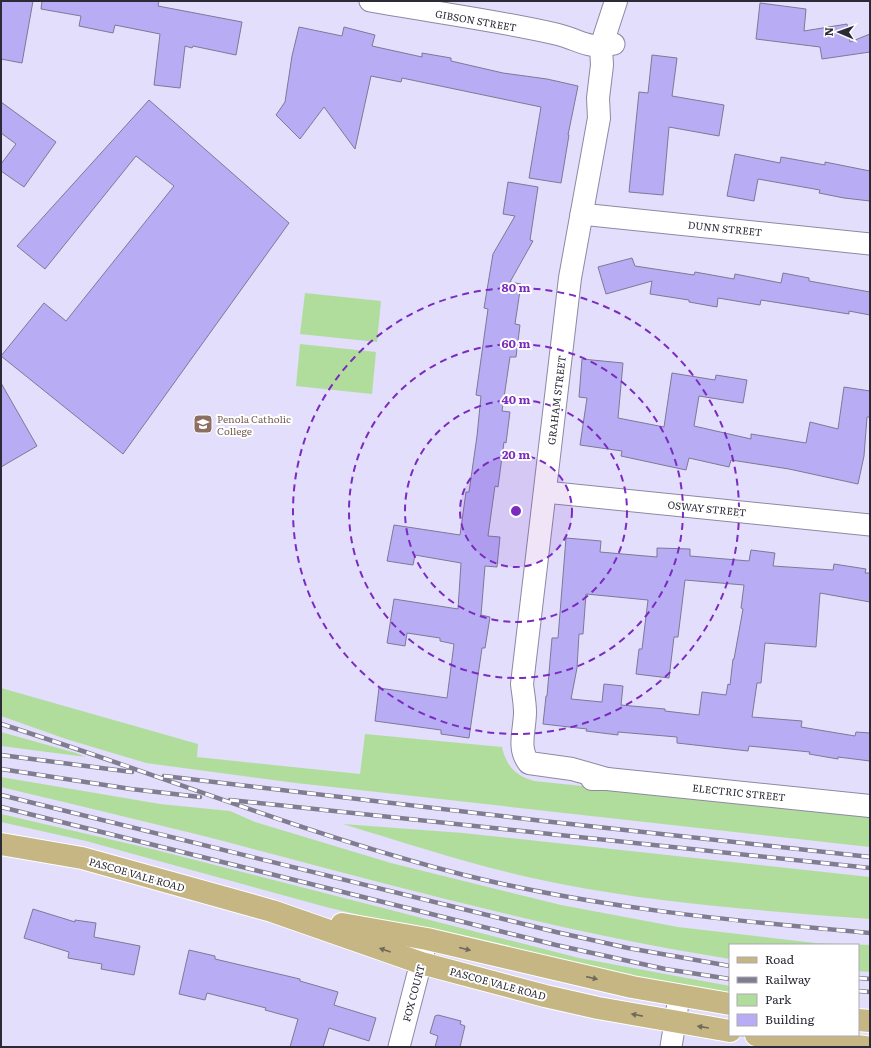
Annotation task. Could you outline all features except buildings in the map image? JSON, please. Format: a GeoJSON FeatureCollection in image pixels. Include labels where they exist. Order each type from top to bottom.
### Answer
{"type":"FeatureCollection","features":[{"type":"Feature","properties":{"kind":"main road","name":"PASCOE VALE ROAD"},"geometry":{"type":"LineString","coordinates":[[1,844],[82,858],[272,912],[422,963],[545,996],[729,1031]]}},
{"type":"Feature","properties":{"kind":"main road","name":"PASCOE VALE ROAD"},"geometry":{"type":"LineString","coordinates":[[272,912],[427,940],[679,997],[729,1004]]}},
{"type":"Feature","properties":{"kind":"main road"},"geometry":{"type":"LineString","coordinates":[[859,1020],[870,1021]]}},
{"type":"Feature","properties":{"kind":"main road"},"geometry":{"type":"LineString","coordinates":[[765,1036],[865,1047]]}},
{"type":"Feature","properties":{"kind":"street","name":"GIBSON STREET"},"geometry":{"type":"LineString","coordinates":[[370,1],[557,35],[590,46],[606,43]]}},
{"type":"Feature","properties":{"kind":"street","name":"GRAHAM STREET"},"geometry":{"type":"LineString","coordinates":[[522,684],[570,278],[599,118],[607,103],[612,84],[606,43],[616,1]]}},
{"type":"Feature","properties":{"kind":"street","name":"GRAHAM STREET"},"geometry":{"type":"LineString","coordinates":[[606,43],[628,1]]}},
{"type":"Feature","properties":{"kind":"street","name":"DUNN STREET"},"geometry":{"type":"LineString","coordinates":[[581,214],[870,244]]}},
{"type":"Feature","properties":{"kind":"street","name":"OSWAY STREET"},"geometry":{"type":"LineString","coordinates":[[545,492],[870,525]]}},
{"type":"Feature","properties":{"kind":"street","name":"ELECTRIC STREET"},"geometry":{"type":"LineString","coordinates":[[522,684],[525,712],[523,750],[524,757],[530,763],[572,769],[607,779],[870,806]]}},
{"type":"Feature","properties":{"kind":"street","name":"FOX COURT"},"geometry":{"type":"LineString","coordinates":[[399,1047],[427,940]]}},
{"type":"Feature","properties":{"kind":"street"},"geometry":{"type":"LineString","coordinates":[[671,1047],[679,997]]}},
{"type":"Feature","properties":{"kind":"green space"},"geometry":{"type":"Polygon","coordinates":[[[305,293],[381,301],[377,342],[300,334],[305,293]]]}},
{"type":"Feature","properties":{"kind":"green space"},"geometry":{"type":"Polygon","coordinates":[[[300,344],[376,352],[372,394],[296,386],[300,344]]]}},
{"type":"Feature","properties":{"kind":"green space"},"geometry":{"type":"Polygon","coordinates":[[[1,688],[198,744],[197,757],[360,774],[365,734],[502,747],[509,765],[517,773],[534,781],[870,816],[870,847],[296,783],[146,763],[66,739],[1,716],[1,688]]]}},
{"type":"Feature","properties":{"kind":"green space"},"geometry":{"type":"Polygon","coordinates":[[[1,732],[76,753],[86,757],[1,746],[1,732]]]}},
{"type":"Feature","properties":{"kind":"green space"},"geometry":{"type":"Polygon","coordinates":[[[1,777],[160,804],[230,811],[255,822],[391,863],[561,905],[678,927],[815,943],[842,944],[729,944],[729,959],[671,949],[553,925],[494,911],[196,834],[1,787],[1,777]]]}},
{"type":"Feature","properties":{"kind":"green space"},"geometry":{"type":"Polygon","coordinates":[[[1,814],[156,850],[579,958],[729,986],[729,994],[610,975],[326,907],[86,841],[1,822],[1,814]]]}},
{"type":"Feature","properties":{"kind":"green space"},"geometry":{"type":"Polygon","coordinates":[[[343,824],[463,833],[870,877],[870,919],[676,902],[599,891],[506,872],[343,824]]]}},
{"type":"Feature","properties":{"kind":"green space"},"geometry":{"type":"Polygon","coordinates":[[[859,945],[870,945],[870,972],[859,971],[859,945]]]}},
{"type":"Feature","properties":{"kind":"railway"},"geometry":{"type":"LineString","coordinates":[[1,724],[289,823],[405,859],[464,875],[615,905],[768,924],[870,933]]}},
{"type":"Feature","properties":{"kind":"railway"},"geometry":{"type":"LineString","coordinates":[[1,755],[132,772]]}},
{"type":"Feature","properties":{"kind":"railway"},"geometry":{"type":"LineString","coordinates":[[1,769],[131,789],[200,797]]}},
{"type":"Feature","properties":{"kind":"railway"},"geometry":{"type":"LineString","coordinates":[[164,776],[543,821],[870,857]]}},
{"type":"Feature","properties":{"kind":"railway"},"geometry":{"type":"LineString","coordinates":[[1,795],[556,932],[628,948],[729,966]]}},
{"type":"Feature","properties":{"kind":"railway"},"geometry":{"type":"LineString","coordinates":[[230,800],[870,868]]}},
{"type":"Feature","properties":{"kind":"railway"},"geometry":{"type":"LineString","coordinates":[[1,807],[556,945],[665,969],[729,979]]}},
{"type":"Feature","properties":{"kind":"railway"},"geometry":{"type":"LineString","coordinates":[[859,978],[870,979]]}},
{"type":"Feature","properties":{"kind":"railway"},"geometry":{"type":"LineString","coordinates":[[859,991],[870,992]]}},
{"type":"Feature","properties":{"kind":"place","name":"Penola Catholic College"},"geometry":{"type":"Point","coordinates":[203,424]}}]}
